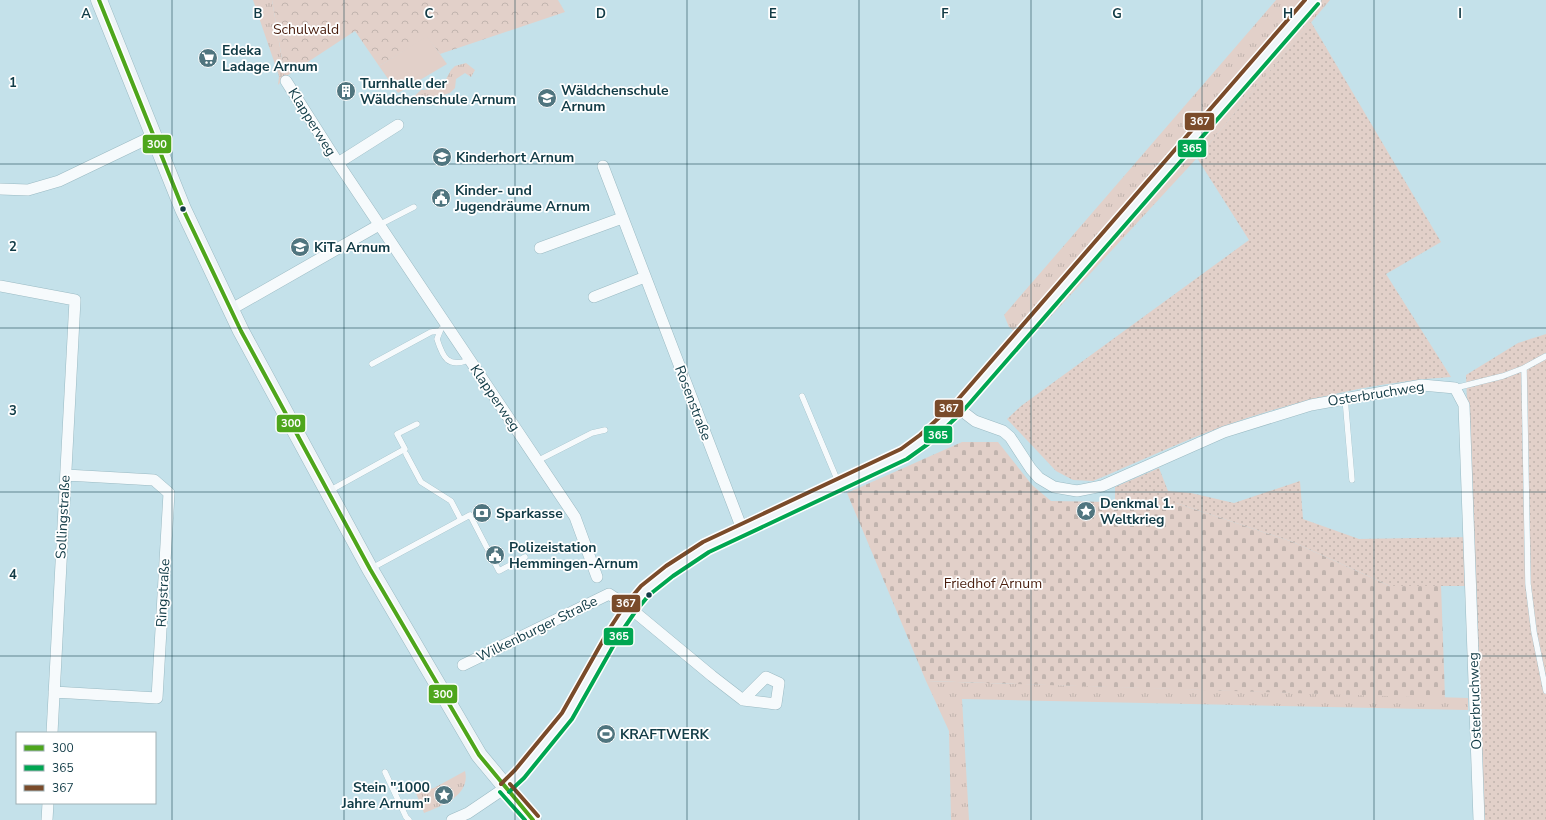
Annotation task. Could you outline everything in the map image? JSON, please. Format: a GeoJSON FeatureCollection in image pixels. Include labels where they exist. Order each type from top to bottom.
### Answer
{"type":"FeatureCollection","features":[{"type":"Feature","properties":{"kind":"main road"},"geometry":{"type":"LineString","coordinates":[[99,0],[183,209],[230,310],[327,492],[370,569],[479,755],[533,820]]}},
{"type":"Feature","properties":{"kind":"main road"},"geometry":{"type":"LineString","coordinates":[[505,788],[519,774],[567,716],[615,631],[630,608],[645,591],[669,571],[706,547],[742,529],[881,466],[909,450],[924,440],[958,408],[1313,0]]}},
{"type":"Feature","properties":{"kind":"street","name":"Klapperweg"},"geometry":{"type":"LineString","coordinates":[[286,81],[338,164],[379,225],[442,328],[469,360],[575,517],[597,577]]}},
{"type":"Feature","properties":{"kind":"street","name":"Klapperweg"},"geometry":{"type":"LineString","coordinates":[[338,164],[398,125]]}},
{"type":"Feature","properties":{"kind":"street"},"geometry":{"type":"LineString","coordinates":[[0,189],[28,190],[58,181],[153,136]]}},
{"type":"Feature","properties":{"kind":"street","name":"Rosenstraße"},"geometry":{"type":"LineString","coordinates":[[603,166],[742,529]]}},
{"type":"Feature","properties":{"kind":"street"},"geometry":{"type":"LineString","coordinates":[[540,248],[622,218]]}},
{"type":"Feature","properties":{"kind":"street"},"geometry":{"type":"LineString","coordinates":[[230,310],[379,225]]}},
{"type":"Feature","properties":{"kind":"street"},"geometry":{"type":"LineString","coordinates":[[594,297],[645,277]]}},
{"type":"Feature","properties":{"kind":"street","name":"Sollingstraße"},"geometry":{"type":"LineString","coordinates":[[0,286],[75,300],[52,732]]}},
{"type":"Feature","properties":{"kind":"street","name":"Osterbruchweg"},"geometry":{"type":"LineString","coordinates":[[958,408],[975,421],[1003,431],[1010,437],[1031,469],[1039,478],[1054,487],[1077,491],[1102,486],[1224,432],[1311,405],[1422,385],[1455,388],[1464,405],[1479,820]]}},
{"type":"Feature","properties":{"kind":"street","name":"Ringstraße"},"geometry":{"type":"LineString","coordinates":[[54,692],[157,698],[169,500],[169,492],[154,480],[66,475]]}},
{"type":"Feature","properties":{"kind":"street","name":"Wilkenburger Straße"},"geometry":{"type":"LineString","coordinates":[[463,664],[609,594],[630,608]]}},
{"type":"Feature","properties":{"kind":"street"},"geometry":{"type":"LineString","coordinates":[[630,608],[743,700]]}},
{"type":"Feature","properties":{"kind":"street"},"geometry":{"type":"LineString","coordinates":[[452,820],[468,813],[505,788]]}},
{"type":"Feature","properties":{"kind":"street"},"geometry":{"type":"LineString","coordinates":[[47,820],[48,804]]}},
{"type":"Feature","properties":{"kind":"lane"},"geometry":{"type":"LineString","coordinates":[[379,225],[414,207]]}},
{"type":"Feature","properties":{"kind":"lane"},"geometry":{"type":"LineString","coordinates":[[442,328],[437,339],[444,357],[459,364],[469,360]]}},
{"type":"Feature","properties":{"kind":"lane"},"geometry":{"type":"LineString","coordinates":[[372,364],[425,335],[442,328]]}},
{"type":"Feature","properties":{"kind":"lane"},"geometry":{"type":"LineString","coordinates":[[1455,388],[1503,376],[1524,368],[1546,356]]}},
{"type":"Feature","properties":{"kind":"lane"},"geometry":{"type":"LineString","coordinates":[[1524,368],[1528,584],[1534,632],[1546,691]]}},
{"type":"Feature","properties":{"kind":"lane"},"geometry":{"type":"LineString","coordinates":[[802,396],[840,485]]}},
{"type":"Feature","properties":{"kind":"lane"},"geometry":{"type":"LineString","coordinates":[[1345,398],[1352,480]]}},
{"type":"Feature","properties":{"kind":"lane"},"geometry":{"type":"LineString","coordinates":[[327,492],[405,449],[397,434],[416,424]]}},
{"type":"Feature","properties":{"kind":"lane"},"geometry":{"type":"LineString","coordinates":[[537,461],[592,433],[605,430]]}},
{"type":"Feature","properties":{"kind":"lane"},"geometry":{"type":"LineString","coordinates":[[406,454],[421,482],[451,501],[461,520]]}},
{"type":"Feature","properties":{"kind":"lane"},"geometry":{"type":"LineString","coordinates":[[370,569],[470,515],[499,571],[524,557]]}},
{"type":"Feature","properties":{"kind":"lane"},"geometry":{"type":"LineString","coordinates":[[385,772],[406,817],[409,820]]}},
{"type":"Feature","properties":{"kind":"green space"},"geometry":{"type":"Polygon","coordinates":[[[253,0],[272,0],[285,77],[278,85],[279,76],[253,0]]]}},
{"type":"Feature","properties":{"kind":"green space","name":"Schulwald"},"geometry":{"type":"Polygon","coordinates":[[[272,0],[558,0],[565,12],[440,54],[427,37],[379,66],[355,31],[285,77],[272,0]]]}},
{"type":"Feature","properties":{"kind":"green space"},"geometry":{"type":"Polygon","coordinates":[[[1276,0],[1330,0],[1197,158],[1028,341],[1009,327],[1004,315],[1276,0]]]}},
{"type":"Feature","properties":{"kind":"green space"},"geometry":{"type":"Polygon","coordinates":[[[1311,22],[1441,242],[1386,274],[1451,377],[1422,379],[1365,388],[1308,400],[1279,408],[1208,432],[1093,481],[1073,480],[1056,471],[1007,419],[1021,406],[1249,240],[1197,158],[1311,22]]]}},
{"type":"Feature","properties":{"kind":"green space"},"geometry":{"type":"Polygon","coordinates":[[[427,36],[447,64],[398,93],[379,66],[427,36]]]}},
{"type":"Feature","properties":{"kind":"green space"},"geometry":{"type":"Polygon","coordinates":[[[466,63],[475,70],[471,77],[465,73],[456,79],[455,88],[450,93],[415,103],[409,101],[421,90],[432,89],[444,83],[455,66],[466,63]]]}},
{"type":"Feature","properties":{"kind":"green space"},"geometry":{"type":"Polygon","coordinates":[[[1546,334],[1546,820],[1484,820],[1475,586],[1390,586],[1293,542],[1176,503],[1115,503],[1115,487],[1159,468],[1168,491],[1191,493],[1234,503],[1300,481],[1303,519],[1359,539],[1472,537],[1466,375],[1518,343],[1546,334]]]}},
{"type":"Feature","properties":{"kind":"green space","name":"Friedhof Arnum"},"geometry":{"type":"Polygon","coordinates":[[[962,442],[998,442],[1032,485],[1051,501],[1176,503],[1293,542],[1390,586],[1441,585],[1445,698],[926,681],[847,493],[962,442]]]}},
{"type":"Feature","properties":{"kind":"green space"},"geometry":{"type":"Polygon","coordinates":[[[926,681],[1468,698],[1468,710],[962,699],[969,820],[951,820],[949,731],[926,681]]]}},
{"type":"Feature","properties":{"kind":"green space"},"geometry":{"type":"Polygon","coordinates":[[[465,771],[466,779],[464,787],[459,793],[454,798],[439,807],[424,813],[416,793],[434,788],[465,771]]]}},
{"type":"Feature","properties":{"kind":"transit line","name":"300"},"geometry":{"type":"LineString","coordinates":[[99,0],[183,209],[241,331],[370,569],[479,755],[533,820]]}},
{"type":"Feature","properties":{"kind":"transit line","name":"367"},"geometry":{"type":"LineString","coordinates":[[501,784],[515,770],[562,713],[610,628],[625,605],[641,586],[666,566],[703,542],[901,449],[920,435],[954,404],[1305,0]]}},
{"type":"Feature","properties":{"kind":"transit line","name":"365"},"geometry":{"type":"LineString","coordinates":[[509,792],[524,778],[572,719],[620,634],[649,595],[673,576],[709,552],[907,459],[928,444],[962,412],[1318,4]]}},
{"type":"Feature","properties":{"kind":"transit line","name":"367"},"geometry":{"type":"LineString","coordinates":[[510,784],[538,816]]}},
{"type":"Feature","properties":{"kind":"transit line","name":"365"},"geometry":{"type":"LineString","coordinates":[[500,792],[525,820]]}},
{"type":"Feature","properties":{"kind":"place","name":"Edeka Ladage Arnum"},"geometry":{"type":"Point","coordinates":[208,58]}},
{"type":"Feature","properties":{"kind":"place","name":"Turnhalle der Wäldchenschule Arnum"},"geometry":{"type":"Point","coordinates":[346,91]}},
{"type":"Feature","properties":{"kind":"place","name":"Wäldchenschule Arnum"},"geometry":{"type":"Point","coordinates":[547,98]}},
{"type":"Feature","properties":{"kind":"place","name":"Kinderhort Arnum"},"geometry":{"type":"Point","coordinates":[442,157]}},
{"type":"Feature","properties":{"kind":"place","name":"Kinder- und Jugendräume Arnum"},"geometry":{"type":"Point","coordinates":[441,198]}},
{"type":"Feature","properties":{"kind":"place","name":"KiTa Arnum"},"geometry":{"type":"Point","coordinates":[300,247]}},
{"type":"Feature","properties":{"kind":"place","name":"Denkmal 1. Weltkrieg"},"geometry":{"type":"Point","coordinates":[1086,511]}},
{"type":"Feature","properties":{"kind":"place","name":"Sparkasse"},"geometry":{"type":"Point","coordinates":[482,513]}},
{"type":"Feature","properties":{"kind":"place","name":"Polizeistation Hemmingen-Arnum"},"geometry":{"type":"Point","coordinates":[495,555]}},
{"type":"Feature","properties":{"kind":"place","name":"KRAFTWERK"},"geometry":{"type":"Point","coordinates":[606,734]}},
{"type":"Feature","properties":{"kind":"place","name":"Stein \"1000 Jahre Arnum\""},"geometry":{"type":"Point","coordinates":[444,795]}}]}
